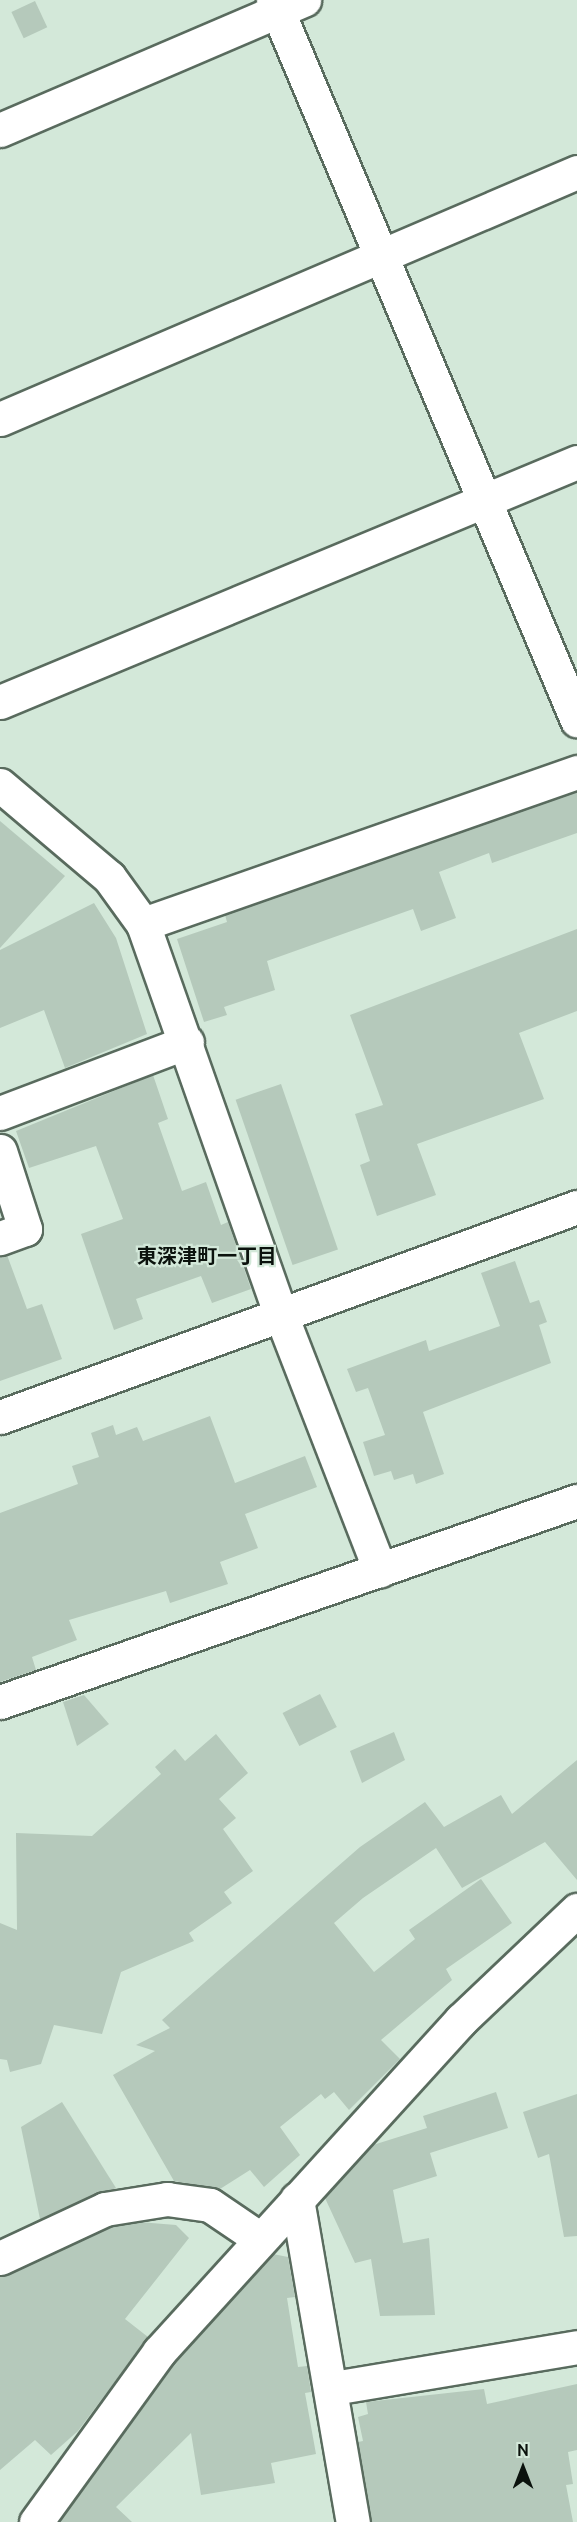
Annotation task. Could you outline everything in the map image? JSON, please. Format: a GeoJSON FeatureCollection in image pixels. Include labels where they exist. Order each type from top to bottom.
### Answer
{"type":"FeatureCollection","features":[{"type":"Feature","properties":{"kind":"street"},"geometry":{"type":"LineString","coordinates":[[0,130],[285,4],[380,257],[482,503],[577,720]]}},
{"type":"Feature","properties":{"kind":"street"},"geometry":{"type":"LineString","coordinates":[[0,418],[577,172]]}},
{"type":"Feature","properties":{"kind":"street"},"geometry":{"type":"LineString","coordinates":[[0,702],[577,462]]}},
{"type":"Feature","properties":{"kind":"street"},"geometry":{"type":"LineString","coordinates":[[144,924],[577,772]]}},
{"type":"Feature","properties":{"kind":"street"},"geometry":{"type":"LineString","coordinates":[[0,785],[109,877],[144,924],[281,1315],[380,1570]]}},
{"type":"Feature","properties":{"kind":"street"},"geometry":{"type":"LineString","coordinates":[[0,1113],[187,1042]]}},
{"type":"Feature","properties":{"kind":"street"},"geometry":{"type":"LineString","coordinates":[[0,1151],[26,1229],[0,1238]]}},
{"type":"Feature","properties":{"kind":"street"},"geometry":{"type":"LineString","coordinates":[[0,1417],[577,1207]]}},
{"type":"Feature","properties":{"kind":"street"},"geometry":{"type":"LineString","coordinates":[[0,1702],[577,1501]]}},
{"type":"Feature","properties":{"kind":"street"},"geometry":{"type":"LineString","coordinates":[[36,2522],[159,2352],[461,2020],[577,1910]]}},
{"type":"Feature","properties":{"kind":"street"},"geometry":{"type":"LineString","coordinates":[[0,2258],[105,2209],[167,2199],[210,2205],[260,2239]]}},
{"type":"Feature","properties":{"kind":"street"},"geometry":{"type":"LineString","coordinates":[[297,2199],[333,2388],[353,2522]]}},
{"type":"Feature","properties":{"kind":"street"},"geometry":{"type":"LineString","coordinates":[[333,2388],[577,2347]]}},
{"type":"Feature","properties":{"kind":"building"},"geometry":{"type":"Polygon","coordinates":[[[35,1],[47,27],[24,38],[11,12],[35,1]]]}},
{"type":"Feature","properties":{"kind":"building"},"geometry":{"type":"Polygon","coordinates":[[[577,792],[577,833],[492,863],[489,853],[439,872],[456,918],[421,931],[413,909],[267,961],[275,990],[224,1007],[227,1015],[204,1022],[177,939],[227,922],[225,915],[577,792]]]}},
{"type":"Feature","properties":{"kind":"building"},"geometry":{"type":"Polygon","coordinates":[[[0,821],[65,876],[0,948],[0,821]]]}},
{"type":"Feature","properties":{"kind":"building"},"geometry":{"type":"Polygon","coordinates":[[[94,903],[116,938],[147,1034],[65,1068],[44,1010],[0,1028],[0,950],[94,903]]]}},
{"type":"Feature","properties":{"kind":"building"},"geometry":{"type":"Polygon","coordinates":[[[577,929],[577,1011],[519,1033],[544,1099],[417,1144],[436,1195],[377,1216],[360,1165],[370,1161],[355,1114],[383,1105],[350,1015],[577,929]]]}},
{"type":"Feature","properties":{"kind":"building"},"geometry":{"type":"Polygon","coordinates":[[[153,1075],[168,1119],[158,1123],[182,1191],[206,1182],[221,1225],[228,1222],[251,1289],[212,1303],[201,1276],[136,1299],[143,1319],[114,1330],[81,1234],[123,1219],[96,1146],[29,1168],[16,1131],[153,1075]]]}},
{"type":"Feature","properties":{"kind":"building"},"geometry":{"type":"Polygon","coordinates":[[[281,1084],[338,1249],[293,1265],[236,1100],[281,1084]]]}},
{"type":"Feature","properties":{"kind":"building"},"geometry":{"type":"Polygon","coordinates":[[[7,1255],[27,1309],[42,1304],[62,1359],[0,1381],[0,1256],[7,1255]]]}},
{"type":"Feature","properties":{"kind":"building"},"geometry":{"type":"Polygon","coordinates":[[[515,1261],[530,1303],[539,1300],[547,1322],[539,1325],[551,1363],[423,1412],[444,1474],[416,1484],[413,1474],[394,1480],[391,1471],[374,1476],[363,1442],[385,1435],[368,1388],[356,1392],[347,1369],[426,1340],[429,1351],[500,1326],[481,1273],[515,1261]]]}},
{"type":"Feature","properties":{"kind":"building"},"geometry":{"type":"Polygon","coordinates":[[[210,1416],[235,1483],[305,1456],[317,1487],[245,1514],[258,1548],[220,1562],[228,1584],[170,1603],[166,1591],[69,1620],[77,1640],[32,1657],[36,1670],[0,1682],[0,1513],[78,1484],[72,1466],[99,1457],[91,1433],[113,1425],[116,1435],[137,1427],[143,1441],[210,1416]]]}},
{"type":"Feature","properties":{"kind":"building"},"geometry":{"type":"Polygon","coordinates":[[[320,1694],[337,1727],[299,1746],[283,1713],[320,1694]]]}},
{"type":"Feature","properties":{"kind":"building"},"geometry":{"type":"Polygon","coordinates":[[[84,1695],[109,1724],[77,1746],[63,1702],[84,1695]]]}},
{"type":"Feature","properties":{"kind":"building"},"geometry":{"type":"Polygon","coordinates":[[[394,1732],[405,1760],[362,1783],[350,1751],[394,1732]]]}},
{"type":"Feature","properties":{"kind":"building"},"geometry":{"type":"Polygon","coordinates":[[[216,1734],[248,1773],[219,1799],[236,1818],[223,1829],[253,1871],[224,1892],[232,1903],[189,1933],[194,1941],[121,1972],[102,2034],[54,2025],[41,2064],[10,2072],[7,2060],[0,2059],[0,1923],[17,1930],[16,1833],[92,1836],[161,1774],[155,1767],[175,1749],[185,1761],[216,1734]]]}},
{"type":"Feature","properties":{"kind":"building"},"geometry":{"type":"Polygon","coordinates":[[[577,1760],[577,1880],[545,1842],[462,1888],[436,1848],[363,1898],[334,1923],[374,1972],[415,1939],[409,1930],[481,1879],[512,1923],[446,1969],[452,1980],[381,2040],[400,2059],[349,2110],[334,2092],[325,2099],[321,2094],[280,2127],[300,2155],[264,2187],[250,2170],[220,2189],[174,2181],[113,2075],[155,2051],[136,2045],[170,2028],[162,2020],[360,1847],[425,1802],[444,1827],[501,1795],[512,1814],[577,1760]]]}},
{"type":"Feature","properties":{"kind":"building"},"geometry":{"type":"Polygon","coordinates":[[[496,2092],[508,2128],[430,2153],[437,2176],[393,2190],[403,2243],[429,2238],[435,2315],[380,2316],[371,2259],[355,2263],[325,2198],[373,2145],[427,2128],[423,2116],[496,2092]]]}},
{"type":"Feature","properties":{"kind":"building"},"geometry":{"type":"Polygon","coordinates":[[[577,2094],[577,2236],[564,2237],[549,2154],[538,2158],[523,2112],[577,2094]]]}},
{"type":"Feature","properties":{"kind":"building"},"geometry":{"type":"Polygon","coordinates":[[[62,2102],[116,2188],[40,2219],[21,2127],[62,2102]]]}},
{"type":"Feature","properties":{"kind":"building"},"geometry":{"type":"Polygon","coordinates":[[[139,2222],[176,2225],[189,2238],[125,2319],[148,2337],[78,2431],[51,2455],[35,2440],[0,2470],[0,2276],[111,2227],[139,2222]]]}},
{"type":"Feature","properties":{"kind":"building"},"geometry":{"type":"Polygon","coordinates":[[[273,2254],[288,2257],[295,2297],[287,2298],[298,2367],[307,2366],[311,2392],[305,2393],[316,2454],[271,2463],[275,2483],[201,2495],[191,2433],[116,2507],[132,2522],[59,2522],[174,2364],[273,2254]]]}},
{"type":"Feature","properties":{"kind":"building"},"geometry":{"type":"Polygon","coordinates":[[[577,2384],[577,2450],[568,2452],[573,2484],[566,2485],[573,2522],[372,2522],[358,2442],[363,2441],[358,2417],[368,2414],[366,2402],[484,2389],[487,2404],[577,2384]]]}},
{"type":"Feature","properties":{"kind":"district","name":"東深津町一丁目"},"geometry":{"type":"Point","coordinates":[207,1255]}}]}
